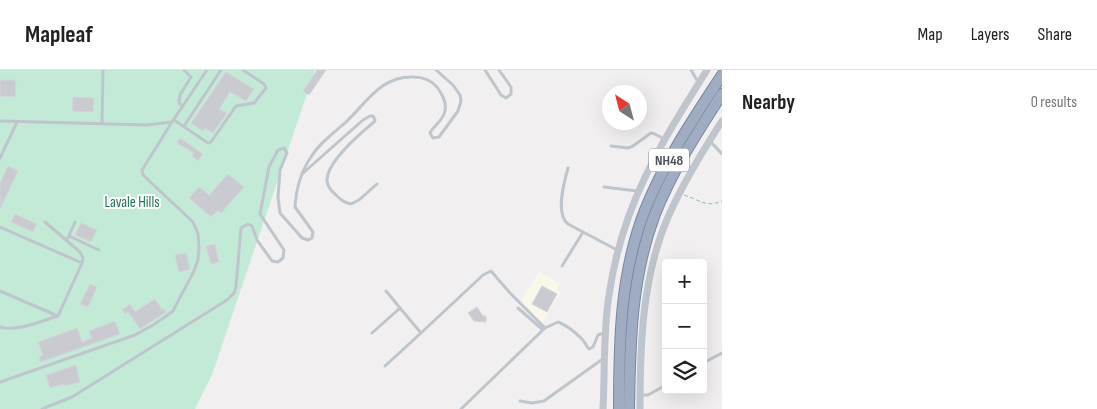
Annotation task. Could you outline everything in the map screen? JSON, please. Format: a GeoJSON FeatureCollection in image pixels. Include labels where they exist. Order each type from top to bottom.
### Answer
{"type":"FeatureCollection","features":[{"type":"Feature","properties":{"kind":"highway","name":"NH48"},"geometry":{"type":"LineString","coordinates":[[618,409],[620,323],[623,297],[636,238],[657,183],[686,131],[722,75]]}},
{"type":"Feature","properties":{"kind":"highway","name":"NH48"},"geometry":{"type":"LineString","coordinates":[[629,409],[631,324],[639,270],[646,241],[671,178],[722,94]]}},
{"type":"Feature","properties":{"kind":"street"},"geometry":{"type":"LineString","coordinates":[[603,409],[604,333],[609,295],[618,250],[631,206],[664,140],[707,70]]}},
{"type":"Feature","properties":{"kind":"street"},"geometry":{"type":"LineString","coordinates":[[640,409],[644,325],[651,273],[667,219],[679,193],[722,121]]}},
{"type":"Feature","properties":{"kind":"lane"},"geometry":{"type":"LineString","coordinates":[[102,122],[103,70]]}},
{"type":"Feature","properties":{"kind":"lane"},"geometry":{"type":"LineString","coordinates":[[183,106],[179,103],[180,95],[191,77],[184,70]]}},
{"type":"Feature","properties":{"kind":"lane"},"geometry":{"type":"LineString","coordinates":[[0,382],[135,335],[173,311],[198,260],[198,234],[193,222],[143,175],[142,170],[208,70]]}},
{"type":"Feature","properties":{"kind":"lane"},"geometry":{"type":"LineString","coordinates":[[184,126],[221,70]]}},
{"type":"Feature","properties":{"kind":"lane"},"geometry":{"type":"LineString","coordinates":[[0,121],[102,122],[146,125],[173,121],[210,143],[236,106],[256,102],[266,88],[266,86],[243,70]]}},
{"type":"Feature","properties":{"kind":"lane"},"geometry":{"type":"LineString","coordinates":[[42,409],[72,397],[227,300],[234,293],[236,287],[241,228],[243,226],[248,224],[252,226],[257,240],[272,261],[278,262],[283,258],[284,250],[261,218],[260,212],[269,167],[277,151],[284,148],[288,153],[280,170],[278,198],[280,213],[302,238],[310,240],[313,232],[295,207],[301,175],[316,149],[347,121],[376,90],[397,78],[417,77],[426,79],[436,85],[444,99],[445,110],[441,120],[430,133],[434,138],[439,137],[458,111],[461,101],[460,95],[453,85],[436,70]]}},
{"type":"Feature","properties":{"kind":"lane"},"geometry":{"type":"LineString","coordinates":[[485,70],[501,95],[506,98],[511,94],[510,87],[499,70]]}},
{"type":"Feature","properties":{"kind":"lane"},"geometry":{"type":"LineString","coordinates":[[691,70],[699,84]]}},
{"type":"Feature","properties":{"kind":"lane"},"geometry":{"type":"LineString","coordinates":[[301,175],[363,120],[373,116],[374,122],[340,155],[328,176],[327,182],[335,194],[348,204],[359,200],[377,184]]}},
{"type":"Feature","properties":{"kind":"lane"},"geometry":{"type":"LineString","coordinates":[[0,158],[17,122]]}},
{"type":"Feature","properties":{"kind":"lane"},"geometry":{"type":"LineString","coordinates":[[610,146],[628,148],[651,133],[664,140]]}},
{"type":"Feature","properties":{"kind":"lane"},"geometry":{"type":"LineString","coordinates":[[709,141],[722,154]]}},
{"type":"Feature","properties":{"kind":"lane"},"geometry":{"type":"LineString","coordinates":[[568,168],[563,192],[562,214],[565,221],[618,250]]}},
{"type":"Feature","properties":{"kind":"lane"},"geometry":{"type":"LineString","coordinates":[[604,188],[638,191]]}},
{"type":"Feature","properties":{"kind":"lane"},"geometry":{"type":"LineString","coordinates":[[45,222],[80,252],[83,258],[58,316]]}},
{"type":"Feature","properties":{"kind":"lane"},"geometry":{"type":"LineString","coordinates":[[67,240],[75,222]]}},
{"type":"Feature","properties":{"kind":"lane"},"geometry":{"type":"LineString","coordinates":[[0,227],[82,263]]}},
{"type":"Feature","properties":{"kind":"lane"},"geometry":{"type":"LineString","coordinates":[[562,266],[583,232]]}},
{"type":"Feature","properties":{"kind":"lane"},"geometry":{"type":"LineString","coordinates":[[69,236],[99,250]]}},
{"type":"Feature","properties":{"kind":"lane"},"geometry":{"type":"LineString","coordinates":[[384,366],[491,271],[544,329]]}},
{"type":"Feature","properties":{"kind":"lane"},"geometry":{"type":"LineString","coordinates":[[0,291],[58,316]]}},
{"type":"Feature","properties":{"kind":"lane"},"geometry":{"type":"LineString","coordinates":[[386,291],[421,333]]}},
{"type":"Feature","properties":{"kind":"lane"},"geometry":{"type":"LineString","coordinates":[[372,333],[400,308]]}},
{"type":"Feature","properties":{"kind":"lane"},"geometry":{"type":"LineString","coordinates":[[518,308],[544,329]]}},
{"type":"Feature","properties":{"kind":"lane"},"geometry":{"type":"LineString","coordinates":[[0,327],[21,326],[58,316]]}},
{"type":"Feature","properties":{"kind":"lane"},"geometry":{"type":"LineString","coordinates":[[461,409],[544,329],[558,322],[563,324],[584,340],[589,349],[593,347],[598,335],[604,333]]}},
{"type":"Feature","properties":{"kind":"lane"},"geometry":{"type":"LineString","coordinates":[[707,361],[722,353]]}},
{"type":"Feature","properties":{"kind":"lane"},"geometry":{"type":"LineString","coordinates":[[520,400],[532,404],[544,401],[604,358]]}},
{"type":"Feature","properties":{"kind":"lane"},"geometry":{"type":"LineString","coordinates":[[640,394],[648,395],[662,387]]}},
{"type":"Feature","properties":{"kind":"path"},"geometry":{"type":"LineString","coordinates":[[679,193],[707,205],[722,201]]}},
{"type":"Feature","properties":{"kind":"shaded area"},"geometry":{"type":"Polygon","coordinates":[[[539,272],[560,283],[557,290],[561,292],[542,324],[520,303],[539,272]]]}},
{"type":"Feature","properties":{"kind":"green space","name":"Lavale Hills"},"geometry":{"type":"Polygon","coordinates":[[[0,70],[315,70],[212,375],[195,409],[0,409],[0,70]]]}},
{"type":"Feature","properties":{"kind":"building"},"geometry":{"type":"Polygon","coordinates":[[[317,70],[326,70],[309,95],[303,91],[317,70]]]}},
{"type":"Feature","properties":{"kind":"building"},"geometry":{"type":"Polygon","coordinates":[[[226,72],[254,89],[246,101],[230,92],[219,109],[227,113],[213,133],[205,128],[203,131],[191,123],[226,72]]]}},
{"type":"Feature","properties":{"kind":"building"},"geometry":{"type":"Polygon","coordinates":[[[0,80],[16,80],[15,97],[0,96],[0,80]]]}},
{"type":"Feature","properties":{"kind":"building"},"geometry":{"type":"Polygon","coordinates":[[[73,97],[94,98],[93,112],[72,111],[73,97]]]}},
{"type":"Feature","properties":{"kind":"building"},"geometry":{"type":"Polygon","coordinates":[[[180,138],[203,154],[198,161],[192,156],[194,153],[177,143],[180,138]]]}},
{"type":"Feature","properties":{"kind":"building"},"geometry":{"type":"Polygon","coordinates":[[[8,166],[18,171],[0,209],[0,183],[8,166]]]}},
{"type":"Feature","properties":{"kind":"building"},"geometry":{"type":"Polygon","coordinates":[[[228,174],[244,187],[221,213],[218,210],[211,217],[189,198],[199,187],[209,195],[228,174]]]}},
{"type":"Feature","properties":{"kind":"building"},"geometry":{"type":"Polygon","coordinates":[[[15,214],[37,224],[33,232],[11,222],[15,214]]]}},
{"type":"Feature","properties":{"kind":"building"},"geometry":{"type":"Polygon","coordinates":[[[81,223],[97,230],[91,242],[75,235],[81,223]]]}},
{"type":"Feature","properties":{"kind":"building"},"geometry":{"type":"Polygon","coordinates":[[[215,244],[219,262],[211,264],[206,246],[215,244]]]}},
{"type":"Feature","properties":{"kind":"building"},"geometry":{"type":"Polygon","coordinates":[[[186,253],[190,269],[179,272],[175,255],[186,253]]]}},
{"type":"Feature","properties":{"kind":"building"},"geometry":{"type":"Polygon","coordinates":[[[90,284],[97,287],[88,307],[80,304],[90,284]]]}},
{"type":"Feature","properties":{"kind":"building"},"geometry":{"type":"Polygon","coordinates":[[[542,286],[557,294],[547,312],[532,304],[542,286]]]}},
{"type":"Feature","properties":{"kind":"building"},"geometry":{"type":"Polygon","coordinates":[[[155,299],[162,310],[164,309],[166,312],[140,329],[128,312],[125,314],[122,310],[130,304],[135,312],[155,299]]]}},
{"type":"Feature","properties":{"kind":"building"},"geometry":{"type":"Polygon","coordinates":[[[477,307],[483,316],[486,316],[486,322],[474,321],[468,313],[477,307]]]}},
{"type":"Feature","properties":{"kind":"building"},"geometry":{"type":"Polygon","coordinates":[[[115,321],[120,334],[41,362],[39,357],[43,355],[38,342],[77,328],[82,342],[92,338],[89,331],[115,321]]]}},
{"type":"Feature","properties":{"kind":"building"},"geometry":{"type":"Polygon","coordinates":[[[76,365],[80,382],[50,388],[46,375],[76,365]]]}}]}
